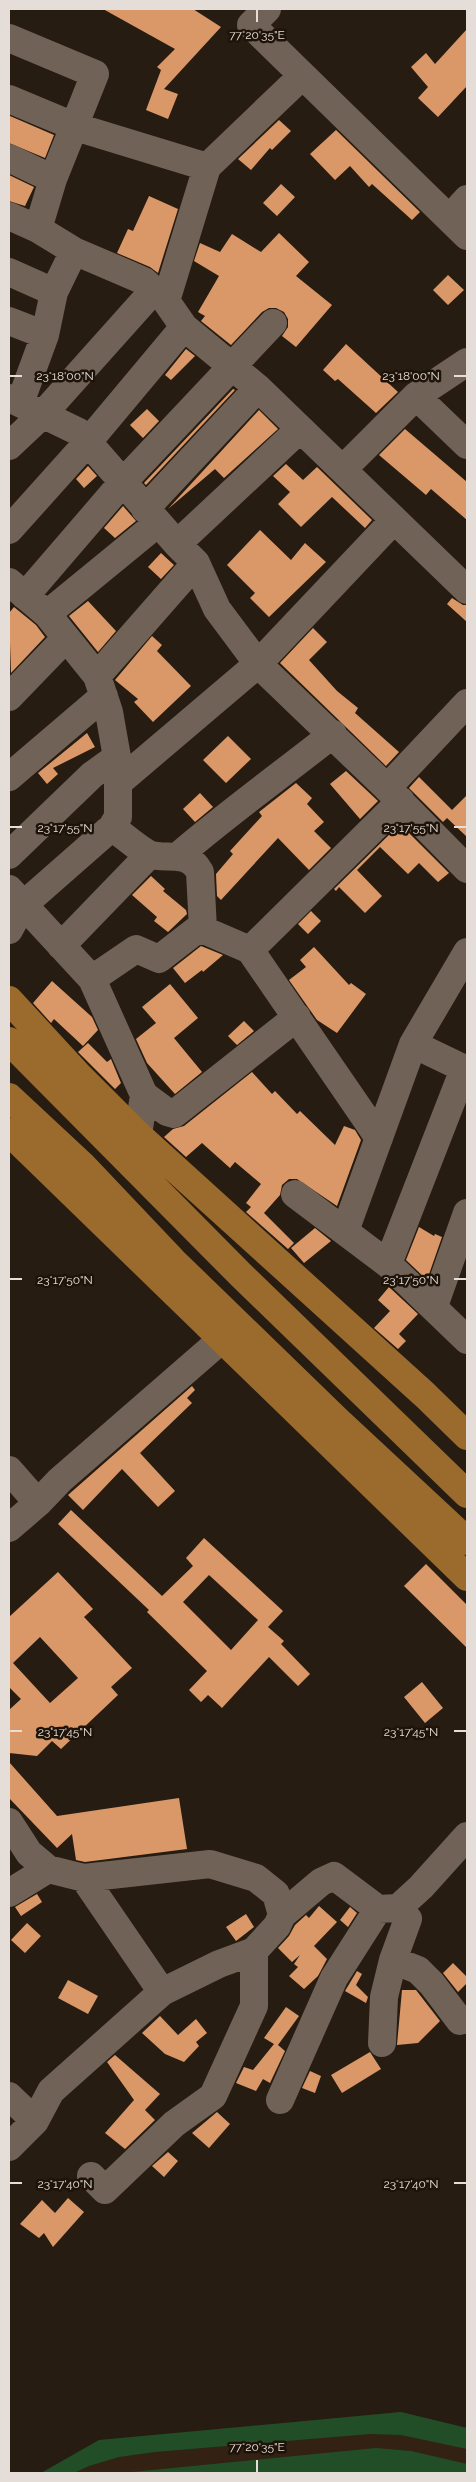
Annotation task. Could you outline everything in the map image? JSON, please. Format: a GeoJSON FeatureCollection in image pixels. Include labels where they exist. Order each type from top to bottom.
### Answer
{"type":"FeatureCollection","features":[{"type":"Feature","properties":{"kind":"main road"},"geometry":{"type":"LineString","coordinates":[[9,1000],[66,1063],[138,1135],[426,1395],[467,1436]]}},
{"type":"Feature","properties":{"kind":"main road"},"geometry":{"type":"LineString","coordinates":[[9,1041],[236,1269],[467,1494]]}},
{"type":"Feature","properties":{"kind":"main road"},"geometry":{"type":"LineString","coordinates":[[66,1063],[76,1109]]}},
{"type":"Feature","properties":{"kind":"main road"},"geometry":{"type":"LineString","coordinates":[[9,1097],[82,1165],[467,1577]]}},
{"type":"Feature","properties":{"kind":"main road"},"geometry":{"type":"LineString","coordinates":[[9,1132],[220,1340],[294,1394],[467,1541]]}},
{"type":"Feature","properties":{"kind":"street"},"geometry":{"type":"LineString","coordinates":[[254,12],[250,25],[302,76],[462,218]]}},
{"type":"Feature","properties":{"kind":"street"},"geometry":{"type":"LineString","coordinates":[[9,38],[96,74],[76,127],[53,179],[38,230]]}},
{"type":"Feature","properties":{"kind":"street"},"geometry":{"type":"LineString","coordinates":[[24,405],[159,296],[207,167],[302,76]]}},
{"type":"Feature","properties":{"kind":"street"},"geometry":{"type":"LineString","coordinates":[[9,99],[76,127],[207,167]]}},
{"type":"Feature","properties":{"kind":"street"},"geometry":{"type":"LineString","coordinates":[[9,158],[53,179]]}},
{"type":"Feature","properties":{"kind":"street"},"geometry":{"type":"LineString","coordinates":[[9,216],[74,251],[144,281],[184,327],[258,388],[467,590]]}},
{"type":"Feature","properties":{"kind":"street"},"geometry":{"type":"LineString","coordinates":[[9,446],[24,405],[45,335],[54,292],[74,251]]}},
{"type":"Feature","properties":{"kind":"street"},"geometry":{"type":"LineString","coordinates":[[9,272],[54,292]]}},
{"type":"Feature","properties":{"kind":"street"},"geometry":{"type":"LineString","coordinates":[[9,321],[45,335]]}},
{"type":"Feature","properties":{"kind":"street"},"geometry":{"type":"LineString","coordinates":[[9,930],[16,897],[112,827],[118,818],[118,770],[101,686],[47,614],[17,588],[122,482],[273,322]]}},
{"type":"Feature","properties":{"kind":"street"},"geometry":{"type":"LineString","coordinates":[[9,530],[87,443],[184,327]]}},
{"type":"Feature","properties":{"kind":"street"},"geometry":{"type":"LineString","coordinates":[[342,469],[416,396],[467,362]]}},
{"type":"Feature","properties":{"kind":"street"},"geometry":{"type":"LineString","coordinates":[[47,614],[152,516],[258,388]]}},
{"type":"Feature","properties":{"kind":"street"},"geometry":{"type":"LineString","coordinates":[[416,396],[467,446]]}},
{"type":"Feature","properties":{"kind":"street"},"geometry":{"type":"LineString","coordinates":[[24,405],[79,432],[186,554],[217,609],[258,664],[333,734],[467,869]]}},
{"type":"Feature","properties":{"kind":"street"},"geometry":{"type":"LineString","coordinates":[[9,776],[101,686],[186,554],[300,429]]}},
{"type":"Feature","properties":{"kind":"street"},"geometry":{"type":"LineString","coordinates":[[9,855],[92,776],[118,770],[258,664],[394,520]]}},
{"type":"Feature","properties":{"kind":"street"},"geometry":{"type":"LineString","coordinates":[[9,697],[66,638]]}},
{"type":"Feature","properties":{"kind":"street"},"geometry":{"type":"LineString","coordinates":[[250,950],[394,794],[467,703]]}},
{"type":"Feature","properties":{"kind":"street"},"geometry":{"type":"LineString","coordinates":[[178,856],[231,811],[254,796],[333,734]]}},
{"type":"Feature","properties":{"kind":"street"},"geometry":{"type":"LineString","coordinates":[[112,827],[149,854],[178,856],[195,865],[200,872],[203,929]]}},
{"type":"Feature","properties":{"kind":"street"},"geometry":{"type":"LineString","coordinates":[[61,946],[149,854]]}},
{"type":"Feature","properties":{"kind":"street"},"geometry":{"type":"LineString","coordinates":[[16,897],[92,979],[144,1095],[167,1112],[174,1114],[297,1017]]}},
{"type":"Feature","properties":{"kind":"street"},"geometry":{"type":"LineString","coordinates":[[92,979],[136,949],[159,959],[200,928],[250,950],[380,1138]]}},
{"type":"Feature","properties":{"kind":"street"},"geometry":{"type":"LineString","coordinates":[[345,1231],[413,1044],[467,952]]}},
{"type":"Feature","properties":{"kind":"street"},"geometry":{"type":"LineString","coordinates":[[388,1264],[466,1070],[413,1044]]}},
{"type":"Feature","properties":{"kind":"street"},"geometry":{"type":"LineString","coordinates":[[138,1135],[144,1095]]}},
{"type":"Feature","properties":{"kind":"street"},"geometry":{"type":"LineString","coordinates":[[295,1194],[388,1264],[434,1306],[467,1340]]}},
{"type":"Feature","properties":{"kind":"street"},"geometry":{"type":"LineString","coordinates":[[434,1306],[467,1213]]}},
{"type":"Feature","properties":{"kind":"street"},"geometry":{"type":"LineString","coordinates":[[9,1528],[38,1503],[60,1480],[220,1340]]}},
{"type":"Feature","properties":{"kind":"street"},"geometry":{"type":"LineString","coordinates":[[9,1470],[38,1503]]}},
{"type":"Feature","properties":{"kind":"street"},"geometry":{"type":"LineString","coordinates":[[9,1822],[29,1853],[48,1869],[84,1878],[210,1864],[256,1878],[276,1894],[282,1915]]}},
{"type":"Feature","properties":{"kind":"street"},"geometry":{"type":"LineString","coordinates":[[280,2100],[334,1978],[388,1908],[421,1887],[467,1836]]}},
{"type":"Feature","properties":{"kind":"street"},"geometry":{"type":"LineString","coordinates":[[9,1893],[48,1869]]}},
{"type":"Feature","properties":{"kind":"street"},"geometry":{"type":"LineString","coordinates":[[9,2147],[35,2121],[51,2091],[162,1992],[219,1964],[254,1951],[277,1926],[282,1915],[321,1882],[334,1876],[408,1918],[393,1960],[384,1997],[382,2044]]}},
{"type":"Feature","properties":{"kind":"street"},"geometry":{"type":"LineString","coordinates":[[84,1878],[162,1992]]}},
{"type":"Feature","properties":{"kind":"street"},"geometry":{"type":"LineString","coordinates":[[91,2176],[105,2190],[174,2124],[213,2096],[254,2006],[254,1951]]}},
{"type":"Feature","properties":{"kind":"street"},"geometry":{"type":"LineString","coordinates":[[393,1960],[418,1970],[432,1984],[460,2021]]}},
{"type":"Feature","properties":{"kind":"street"},"geometry":{"type":"LineString","coordinates":[[9,2096],[35,2121]]}},
{"type":"Feature","properties":{"kind":"shaded area"},"geometry":{"type":"Polygon","coordinates":[[[401,2412],[467,2428],[467,2473],[41,2473],[99,2440],[401,2412]]]}},
{"type":"Feature","properties":{"kind":"green space"},"geometry":{"type":"Polygon","coordinates":[[[401,2412],[467,2428],[467,2449],[401,2435],[370,2434],[155,2452],[119,2457],[89,2466],[74,2473],[41,2473],[99,2440],[401,2412]]]}},
{"type":"Feature","properties":{"kind":"green space"},"geometry":{"type":"Polygon","coordinates":[[[376,2448],[411,2451],[467,2464],[467,2473],[122,2473],[376,2448]]]}},
{"type":"Feature","properties":{"kind":"building"},"geometry":{"type":"Polygon","coordinates":[[[103,9],[193,9],[221,27],[164,89],[178,94],[168,119],[146,110],[161,70],[157,67],[175,49],[103,9]]]}},
{"type":"Feature","properties":{"kind":"building"},"geometry":{"type":"Polygon","coordinates":[[[467,29],[467,86],[438,117],[418,98],[428,87],[411,67],[426,53],[435,64],[467,29]]]}},
{"type":"Feature","properties":{"kind":"building"},"geometry":{"type":"Polygon","coordinates":[[[10,116],[54,135],[45,158],[9,143],[10,116]]]}},
{"type":"Feature","properties":{"kind":"building"},"geometry":{"type":"Polygon","coordinates":[[[279,120],[291,131],[272,150],[270,148],[251,170],[238,159],[279,120]]]}},
{"type":"Feature","properties":{"kind":"building"},"geometry":{"type":"Polygon","coordinates":[[[336,130],[420,212],[412,220],[372,184],[369,187],[350,166],[335,180],[310,154],[336,130]]]}},
{"type":"Feature","properties":{"kind":"building"},"geometry":{"type":"Polygon","coordinates":[[[9,175],[34,187],[25,206],[9,201],[9,175]]]}},
{"type":"Feature","properties":{"kind":"building"},"geometry":{"type":"Polygon","coordinates":[[[281,184],[295,197],[277,216],[263,203],[281,184]]]}},
{"type":"Feature","properties":{"kind":"building"},"geometry":{"type":"Polygon","coordinates":[[[149,196],[178,209],[158,273],[150,267],[117,253],[128,229],[133,231],[149,196]]]}},
{"type":"Feature","properties":{"kind":"building"},"geometry":{"type":"Polygon","coordinates":[[[279,233],[309,262],[296,276],[332,305],[296,347],[282,336],[288,327],[288,319],[284,312],[276,308],[269,308],[262,312],[231,345],[201,321],[205,316],[198,312],[219,276],[194,261],[200,243],[220,252],[232,234],[261,252],[279,233]]]}},
{"type":"Feature","properties":{"kind":"building"},"geometry":{"type":"Polygon","coordinates":[[[448,275],[464,290],[448,305],[433,290],[448,275]]]}},
{"type":"Feature","properties":{"kind":"building"},"geometry":{"type":"Polygon","coordinates":[[[346,344],[398,392],[376,413],[338,379],[335,381],[323,370],[346,344]]]}},
{"type":"Feature","properties":{"kind":"building"},"geometry":{"type":"Polygon","coordinates":[[[186,349],[195,356],[171,380],[165,375],[186,349]]]}},
{"type":"Feature","properties":{"kind":"building"},"geometry":{"type":"Polygon","coordinates":[[[233,389],[235,390],[146,485],[144,483],[233,389]]]}},
{"type":"Feature","properties":{"kind":"building"},"geometry":{"type":"Polygon","coordinates":[[[147,409],[159,421],[143,438],[130,425],[147,409]]]}},
{"type":"Feature","properties":{"kind":"building"},"geometry":{"type":"Polygon","coordinates":[[[259,410],[278,429],[224,478],[215,469],[168,509],[259,410]]]}},
{"type":"Feature","properties":{"kind":"building"},"geometry":{"type":"Polygon","coordinates":[[[405,429],[467,482],[467,520],[431,489],[426,495],[379,455],[405,429]]]}},
{"type":"Feature","properties":{"kind":"building"},"geometry":{"type":"Polygon","coordinates":[[[286,464],[303,480],[317,467],[372,520],[365,528],[332,497],[301,527],[278,504],[290,492],[273,476],[286,464]]]}},
{"type":"Feature","properties":{"kind":"building"},"geometry":{"type":"Polygon","coordinates":[[[88,466],[97,476],[84,488],[76,479],[88,466]]]}},
{"type":"Feature","properties":{"kind":"building"},"geometry":{"type":"Polygon","coordinates":[[[123,506],[136,521],[115,538],[104,528],[123,506]]]}},
{"type":"Feature","properties":{"kind":"building"},"geometry":{"type":"Polygon","coordinates":[[[260,530],[291,560],[305,543],[326,562],[269,617],[250,598],[255,593],[227,565],[260,530]]]}},
{"type":"Feature","properties":{"kind":"building"},"geometry":{"type":"Polygon","coordinates":[[[161,553],[174,565],[161,579],[148,567],[161,553]]]}},
{"type":"Feature","properties":{"kind":"building"},"geometry":{"type":"Polygon","coordinates":[[[452,598],[463,605],[467,605],[467,622],[447,604],[452,598]]]}},
{"type":"Feature","properties":{"kind":"building"},"geometry":{"type":"Polygon","coordinates":[[[88,601],[116,631],[98,652],[69,616],[88,601]]]}},
{"type":"Feature","properties":{"kind":"building"},"geometry":{"type":"Polygon","coordinates":[[[14,607],[36,625],[45,637],[11,673],[9,613],[14,607]]]}},
{"type":"Feature","properties":{"kind":"building"},"geometry":{"type":"Polygon","coordinates":[[[313,628],[327,642],[309,660],[337,691],[358,708],[355,713],[399,752],[386,766],[280,663],[313,628]]]}},
{"type":"Feature","properties":{"kind":"building"},"geometry":{"type":"Polygon","coordinates":[[[152,636],[162,645],[157,651],[191,686],[153,722],[134,702],[138,699],[115,680],[152,636]]]}},
{"type":"Feature","properties":{"kind":"building"},"geometry":{"type":"Polygon","coordinates":[[[87,733],[95,747],[53,768],[58,774],[47,784],[38,773],[87,733]]]}},
{"type":"Feature","properties":{"kind":"building"},"geometry":{"type":"Polygon","coordinates":[[[228,736],[251,759],[226,783],[203,760],[228,736]]]}},
{"type":"Feature","properties":{"kind":"building"},"geometry":{"type":"Polygon","coordinates":[[[346,771],[378,801],[360,819],[330,784],[346,771]]]}},
{"type":"Feature","properties":{"kind":"building"},"geometry":{"type":"Polygon","coordinates":[[[419,777],[452,810],[467,795],[467,837],[447,818],[443,822],[409,788],[419,777]]]}},
{"type":"Feature","properties":{"kind":"building"},"geometry":{"type":"Polygon","coordinates":[[[296,783],[312,798],[307,804],[324,822],[314,831],[331,848],[309,870],[278,838],[221,900],[217,896],[216,874],[233,854],[230,851],[262,816],[259,812],[296,783]]]}},
{"type":"Feature","properties":{"kind":"building"},"geometry":{"type":"Polygon","coordinates":[[[200,793],[213,807],[195,822],[183,809],[200,793]]]}},
{"type":"Feature","properties":{"kind":"building"},"geometry":{"type":"Polygon","coordinates":[[[400,824],[449,873],[438,882],[419,863],[408,874],[380,847],[357,870],[382,896],[365,913],[339,887],[336,891],[334,889],[400,824]]]}},
{"type":"Feature","properties":{"kind":"building"},"geometry":{"type":"Polygon","coordinates":[[[151,876],[165,889],[163,891],[186,910],[187,914],[168,932],[154,921],[157,917],[132,895],[151,876]]]}},
{"type":"Feature","properties":{"kind":"building"},"geometry":{"type":"Polygon","coordinates":[[[311,911],[321,921],[308,934],[298,924],[311,911]]]}},
{"type":"Feature","properties":{"kind":"building"},"geometry":{"type":"Polygon","coordinates":[[[201,946],[223,955],[203,972],[202,970],[185,983],[173,968],[201,946]]]}},
{"type":"Feature","properties":{"kind":"building"},"geometry":{"type":"Polygon","coordinates":[[[314,947],[349,985],[351,983],[366,994],[337,1033],[317,1020],[289,980],[306,967],[300,960],[314,947]]]}},
{"type":"Feature","properties":{"kind":"building"},"geometry":{"type":"Polygon","coordinates":[[[52,981],[92,1017],[98,1030],[83,1046],[54,1019],[51,1023],[33,1003],[52,981]]]}},
{"type":"Feature","properties":{"kind":"building"},"geometry":{"type":"Polygon","coordinates":[[[170,984],[198,1018],[174,1038],[202,1072],[175,1094],[147,1063],[136,1039],[156,1023],[142,1007],[170,984]]]}},
{"type":"Feature","properties":{"kind":"building"},"geometry":{"type":"Polygon","coordinates":[[[244,1021],[254,1031],[237,1045],[228,1036],[244,1021]]]}},
{"type":"Feature","properties":{"kind":"building"},"geometry":{"type":"Polygon","coordinates":[[[88,1043],[107,1062],[111,1059],[121,1083],[115,1089],[78,1052],[88,1043]]]}},
{"type":"Feature","properties":{"kind":"building"},"geometry":{"type":"Polygon","coordinates":[[[252,1072],[272,1094],[275,1091],[297,1114],[300,1111],[335,1145],[344,1126],[355,1130],[361,1140],[337,1206],[297,1179],[289,1179],[282,1185],[280,1195],[264,1213],[294,1243],[288,1249],[246,1212],[251,1207],[246,1203],[261,1184],[235,1162],[230,1168],[202,1143],[186,1157],[164,1137],[173,1129],[184,1126],[252,1072]]]}},
{"type":"Feature","properties":{"kind":"building"},"geometry":{"type":"Polygon","coordinates":[[[419,1227],[434,1236],[435,1234],[442,1237],[427,1280],[406,1260],[419,1227]]]}},
{"type":"Feature","properties":{"kind":"building"},"geometry":{"type":"Polygon","coordinates":[[[315,1228],[331,1241],[304,1263],[291,1248],[315,1228]]]}},
{"type":"Feature","properties":{"kind":"building"},"geometry":{"type":"Polygon","coordinates":[[[389,1287],[418,1314],[399,1334],[406,1341],[398,1349],[374,1328],[390,1311],[378,1300],[389,1287]]]}},
{"type":"Feature","properties":{"kind":"building"},"geometry":{"type":"Polygon","coordinates":[[[192,1386],[195,1390],[187,1398],[192,1403],[140,1453],[175,1491],[158,1507],[122,1469],[83,1510],[68,1495],[192,1386]]]}},
{"type":"Feature","properties":{"kind":"building"},"geometry":{"type":"Polygon","coordinates":[[[71,1510],[162,1596],[193,1566],[186,1558],[204,1538],[283,1611],[268,1627],[284,1641],[281,1644],[310,1674],[298,1686],[269,1657],[222,1708],[208,1695],[201,1702],[189,1690],[207,1671],[147,1612],[149,1610],[58,1524],[71,1510]],[[209,1575],[183,1602],[231,1650],[258,1620],[209,1575]]]}},
{"type":"Feature","properties":{"kind":"building"},"geometry":{"type":"Polygon","coordinates":[[[426,1564],[467,1605],[467,1648],[404,1586],[426,1564]]]}},
{"type":"Feature","properties":{"kind":"building"},"geometry":{"type":"Polygon","coordinates":[[[58,1572],[93,1609],[84,1617],[132,1668],[111,1687],[118,1695],[61,1749],[52,1741],[37,1756],[9,1753],[9,1710],[21,1699],[9,1687],[9,1617],[58,1572]],[[40,1637],[13,1663],[50,1703],[78,1678],[40,1637]]]}},
{"type":"Feature","properties":{"kind":"building"},"geometry":{"type":"Polygon","coordinates":[[[422,1682],[443,1708],[425,1723],[404,1697],[422,1682]]]}},
{"type":"Feature","properties":{"kind":"building"},"geometry":{"type":"Polygon","coordinates":[[[9,1762],[57,1816],[179,1798],[187,1849],[85,1862],[76,1860],[72,1834],[57,1848],[9,1798],[9,1762]]]}},
{"type":"Feature","properties":{"kind":"building"},"geometry":{"type":"Polygon","coordinates":[[[37,1894],[42,1902],[21,1916],[15,1907],[37,1894]]]}},
{"type":"Feature","properties":{"kind":"building"},"geometry":{"type":"Polygon","coordinates":[[[319,1906],[337,1922],[314,1946],[327,1959],[318,1976],[304,1989],[289,1976],[298,1967],[294,1964],[300,1955],[292,1962],[278,1948],[289,1936],[295,1925],[306,1915],[309,1918],[319,1906]]]}},
{"type":"Feature","properties":{"kind":"building"},"geometry":{"type":"Polygon","coordinates":[[[350,1907],[357,1913],[348,1927],[340,1920],[350,1907]]]}},
{"type":"Feature","properties":{"kind":"building"},"geometry":{"type":"Polygon","coordinates":[[[246,1914],[254,1927],[236,1941],[226,1927],[246,1914]]]}},
{"type":"Feature","properties":{"kind":"building"},"geometry":{"type":"Polygon","coordinates":[[[27,1923],[41,1936],[25,1953],[11,1940],[27,1923]]]}},
{"type":"Feature","properties":{"kind":"building"},"geometry":{"type":"Polygon","coordinates":[[[453,1963],[467,1977],[467,1983],[458,1992],[443,1973],[453,1963]]]}},
{"type":"Feature","properties":{"kind":"building"},"geometry":{"type":"Polygon","coordinates":[[[357,1971],[362,1974],[356,1985],[368,1997],[366,2003],[345,1991],[357,1971]]]}},
{"type":"Feature","properties":{"kind":"building"},"geometry":{"type":"Polygon","coordinates":[[[68,1980],[98,1996],[88,2014],[58,1998],[68,1980]]]}},
{"type":"Feature","properties":{"kind":"building"},"geometry":{"type":"Polygon","coordinates":[[[402,1990],[416,1990],[440,2021],[418,2043],[397,2045],[402,1990]]]}},
{"type":"Feature","properties":{"kind":"building"},"geometry":{"type":"Polygon","coordinates":[[[286,2007],[299,2016],[278,2045],[285,2051],[270,2083],[263,2079],[256,2091],[236,2083],[244,2067],[253,2070],[274,2044],[264,2038],[286,2007]]]}},
{"type":"Feature","properties":{"kind":"building"},"geometry":{"type":"Polygon","coordinates":[[[160,2016],[178,2035],[196,2019],[207,2033],[196,2042],[199,2046],[184,2062],[165,2054],[142,2033],[160,2016]]]}},
{"type":"Feature","properties":{"kind":"building"},"geometry":{"type":"Polygon","coordinates":[[[370,2052],[381,2069],[342,2093],[331,2075],[370,2052]]]}},
{"type":"Feature","properties":{"kind":"building"},"geometry":{"type":"Polygon","coordinates":[[[115,2055],[160,2094],[145,2110],[155,2120],[125,2149],[105,2133],[134,2100],[107,2062],[115,2055]]]}},
{"type":"Feature","properties":{"kind":"building"},"geometry":{"type":"Polygon","coordinates":[[[310,2071],[321,2076],[315,2093],[302,2088],[310,2071]]]}},
{"type":"Feature","properties":{"kind":"building"},"geometry":{"type":"Polygon","coordinates":[[[217,2112],[230,2124],[209,2148],[192,2133],[217,2112]]]}},
{"type":"Feature","properties":{"kind":"building"},"geometry":{"type":"Polygon","coordinates":[[[168,2152],[178,2161],[164,2177],[152,2166],[168,2152]]]}},
{"type":"Feature","properties":{"kind":"building"},"geometry":{"type":"Polygon","coordinates":[[[68,2198],[84,2212],[53,2247],[44,2233],[39,2238],[20,2224],[42,2200],[55,2213],[68,2198]]]}}]}
